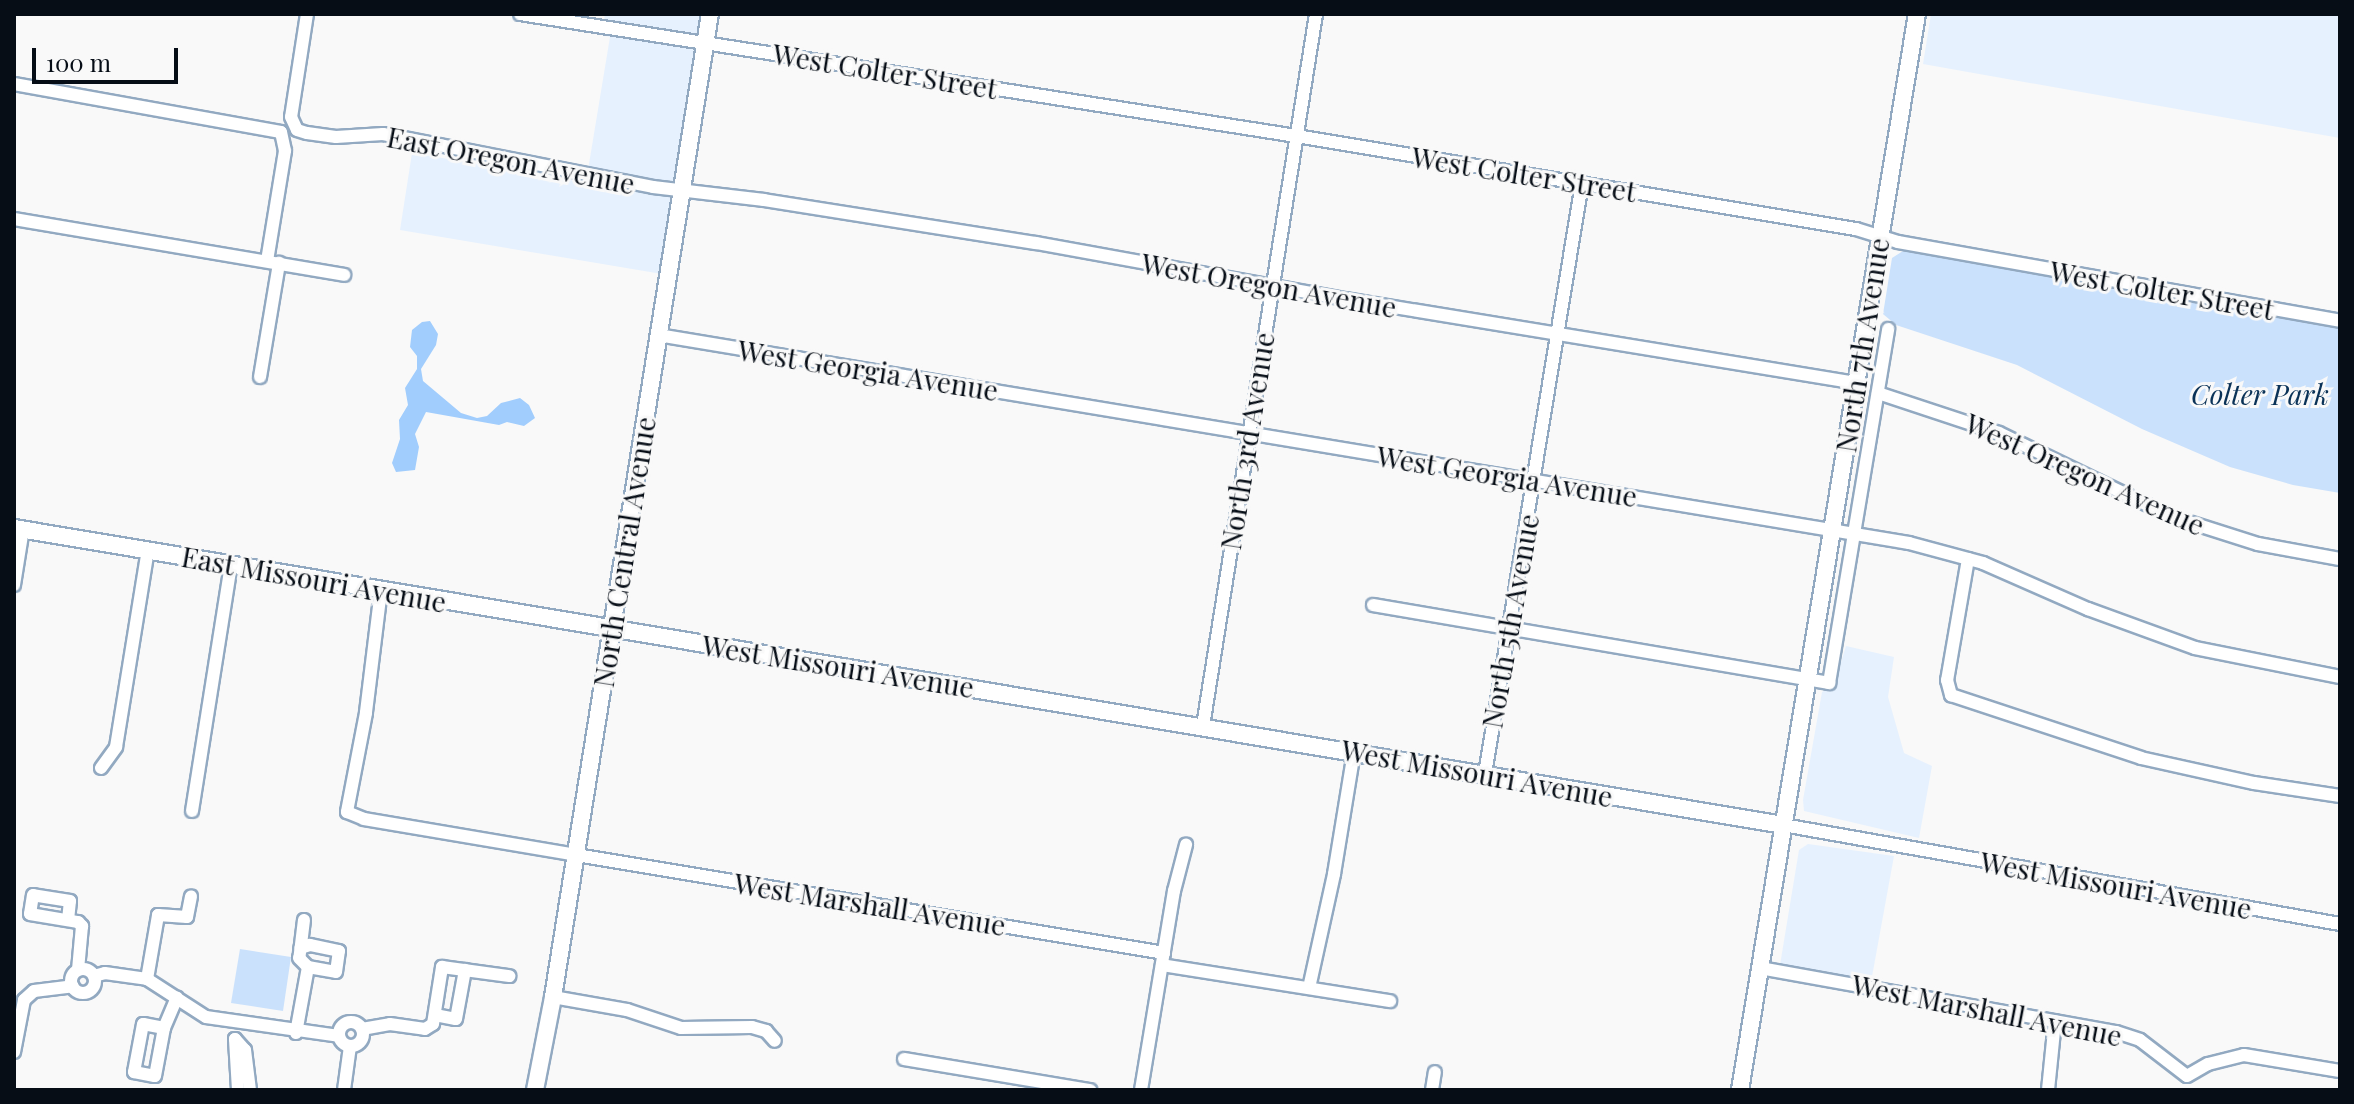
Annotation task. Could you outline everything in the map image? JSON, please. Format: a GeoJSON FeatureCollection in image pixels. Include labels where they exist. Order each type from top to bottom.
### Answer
{"type":"FeatureCollection","features":[{"type":"Feature","properties":{"kind":"main road","name":"North Central Avenue"},"geometry":{"type":"LineString","coordinates":[[535,1090],[613,630],[710,14]]}},
{"type":"Feature","properties":{"kind":"main road","name":"North 7th Avenue"},"geometry":{"type":"LineString","coordinates":[[1740,1090],[1917,14]]}},
{"type":"Feature","properties":{"kind":"main road","name":"East Missouri Avenue"},"geometry":{"type":"LineString","coordinates":[[18,528],[613,630]]}},
{"type":"Feature","properties":{"kind":"main road","name":"West Missouri Avenue"},"geometry":{"type":"LineString","coordinates":[[613,630],[1783,825]]}},
{"type":"Feature","properties":{"kind":"street"},"geometry":{"type":"LineString","coordinates":[[260,377],[285,151],[307,14]]}},
{"type":"Feature","properties":{"kind":"street","name":"West Colter Street"},"geometry":{"type":"LineString","coordinates":[[520,14],[1296,136],[1856,229],[2042,269],[2340,321]]}},
{"type":"Feature","properties":{"kind":"street","name":"North 3rd Avenue"},"geometry":{"type":"LineString","coordinates":[[1203,726],[1316,14]]}},
{"type":"Feature","properties":{"kind":"street","name":"East Oregon Avenue"},"geometry":{"type":"LineString","coordinates":[[14,84],[326,136],[371,133],[440,144],[583,175],[682,190]]}},
{"type":"Feature","properties":{"kind":"street","name":"North 5th Avenue"},"geometry":{"type":"LineString","coordinates":[[1485,774],[1582,183]]}},
{"type":"Feature","properties":{"kind":"street","name":"West Oregon Avenue"},"geometry":{"type":"LineString","coordinates":[[682,190],[1036,243],[1272,286],[1857,383]]}},
{"type":"Feature","properties":{"kind":"street"},"geometry":{"type":"LineString","coordinates":[[14,219],[344,275]]}},
{"type":"Feature","properties":{"kind":"street","name":"North 7th Avenue"},"geometry":{"type":"LineString","coordinates":[[1808,677],[1823,684],[1831,680],[1888,329]]}},
{"type":"Feature","properties":{"kind":"street","name":"West Georgia Avenue"},"geometry":{"type":"LineString","coordinates":[[658,335],[1856,533],[1968,559],[2139,630],[2184,645],[2256,663],[2340,677]]}},
{"type":"Feature","properties":{"kind":"street","name":"West Oregon Avenue"},"geometry":{"type":"LineString","coordinates":[[1878,393],[1999,433],[2173,517],[2258,544],[2340,559]]}},
{"type":"Feature","properties":{"kind":"street"},"geometry":{"type":"LineString","coordinates":[[14,585],[18,528]]}},
{"type":"Feature","properties":{"kind":"street"},"geometry":{"type":"LineString","coordinates":[[101,768],[116,747],[148,550]]}},
{"type":"Feature","properties":{"kind":"street"},"geometry":{"type":"LineString","coordinates":[[1968,559],[1947,680],[1951,695],[2032,725],[2141,758],[2254,783],[2340,796]]}},
{"type":"Feature","properties":{"kind":"street"},"geometry":{"type":"LineString","coordinates":[[192,811],[231,564]]}},
{"type":"Feature","properties":{"kind":"street","name":"West Marshall Avenue"},"geometry":{"type":"LineString","coordinates":[[381,590],[366,713],[347,812],[364,819],[1390,1001]]}},
{"type":"Feature","properties":{"kind":"street"},"geometry":{"type":"LineString","coordinates":[[1373,605],[1808,677]]}},
{"type":"Feature","properties":{"kind":"street"},"geometry":{"type":"LineString","coordinates":[[1309,988],[1334,874],[1354,752]]}},
{"type":"Feature","properties":{"kind":"street","name":"West Missouri Avenue"},"geometry":{"type":"LineString","coordinates":[[1783,825],[2340,924]]}},
{"type":"Feature","properties":{"kind":"street"},"geometry":{"type":"LineString","coordinates":[[1141,1090],[1186,845]]}},
{"type":"Feature","properties":{"kind":"street"},"geometry":{"type":"LineString","coordinates":[[147,979],[158,915],[187,917],[191,896]]}},
{"type":"Feature","properties":{"kind":"street"},"geometry":{"type":"LineString","coordinates":[[68,920],[82,926],[78,970],[73,975],[73,986]]}},
{"type":"Feature","properties":{"kind":"street"},"geometry":{"type":"LineString","coordinates":[[300,948],[310,945],[339,951],[336,972],[308,967],[299,958],[300,948],[304,920]]}},
{"type":"Feature","properties":{"kind":"street"},"geometry":{"type":"LineString","coordinates":[[296,1033],[308,967]]}},
{"type":"Feature","properties":{"kind":"street"},"geometry":{"type":"LineString","coordinates":[[362,1029],[390,1024],[425,1029],[433,1024],[442,967],[509,976]]}},
{"type":"Feature","properties":{"kind":"street","name":"West Marshall Avenue"},"geometry":{"type":"LineString","coordinates":[[1760,968],[2055,1021],[2140,1040],[2187,1083],[2208,1064],[2244,1055],[2340,1071]]}},
{"type":"Feature","properties":{"kind":"street"},"geometry":{"type":"LineString","coordinates":[[78,970],[89,970],[94,976]]}},
{"type":"Feature","properties":{"kind":"street"},"geometry":{"type":"LineString","coordinates":[[435,1015],[456,1019],[465,970]]}},
{"type":"Feature","properties":{"kind":"street"},"geometry":{"type":"LineString","coordinates":[[94,976],[105,973],[147,979],[206,1017],[296,1033],[339,1036],[350,1046]]}},
{"type":"Feature","properties":{"kind":"street"},"geometry":{"type":"LineString","coordinates":[[14,1052],[19,999],[34,991],[73,986],[83,993],[91,990],[94,976]]}},
{"type":"Feature","properties":{"kind":"street"},"geometry":{"type":"LineString","coordinates":[[553,997],[627,1010],[681,1028],[752,1027],[766,1031],[775,1041]]}},
{"type":"Feature","properties":{"kind":"street"},"geometry":{"type":"LineString","coordinates":[[164,1028],[177,998]]}},
{"type":"Feature","properties":{"kind":"street"},"geometry":{"type":"LineString","coordinates":[[2048,1090],[2055,1021]]}},
{"type":"Feature","properties":{"kind":"street"},"geometry":{"type":"LineString","coordinates":[[231,1023],[238,1090]]}},
{"type":"Feature","properties":{"kind":"street"},"geometry":{"type":"LineString","coordinates":[[339,1036],[341,1028],[347,1023],[355,1023],[362,1029]]}},
{"type":"Feature","properties":{"kind":"street"},"geometry":{"type":"LineString","coordinates":[[350,1046],[360,1042],[362,1029]]}},
{"type":"Feature","properties":{"kind":"street"},"geometry":{"type":"LineString","coordinates":[[235,1039],[245,1050],[250,1090]]}},
{"type":"Feature","properties":{"kind":"street"},"geometry":{"type":"LineString","coordinates":[[344,1090],[350,1046]]}},
{"type":"Feature","properties":{"kind":"street"},"geometry":{"type":"LineString","coordinates":[[904,1059],[1090,1090]]}},
{"type":"Feature","properties":{"kind":"street"},"geometry":{"type":"LineString","coordinates":[[1432,1090],[1435,1072]]}},
{"type":"Feature","properties":{"kind":"shaded area"},"geometry":{"type":"Polygon","coordinates":[[[605,14],[710,14],[668,275],[400,230],[412,153],[586,182],[610,37],[602,35],[605,14]]]}},
{"type":"Feature","properties":{"kind":"shaded area"},"geometry":{"type":"Polygon","coordinates":[[[1931,14],[2340,14],[2340,138],[1923,64],[1931,14]]]}},
{"type":"Feature","properties":{"kind":"shaded area"},"geometry":{"type":"Polygon","coordinates":[[[1846,646],[1894,657],[1888,697],[1904,753],[1932,766],[1919,838],[1804,811],[1803,800],[1822,692],[1834,685],[1846,646]]]}},
{"type":"Feature","properties":{"kind":"shaded area"},"geometry":{"type":"Polygon","coordinates":[[[1808,844],[1894,856],[1871,982],[1780,965],[1799,850],[1808,844]]]}},
{"type":"Feature","properties":{"kind":"green space","name":"Colter Park"},"geometry":{"type":"Polygon","coordinates":[[[1903,251],[2340,329],[2340,493],[2293,485],[2230,467],[2142,429],[2017,365],[1896,325],[1883,314],[1892,258],[1903,251]]]}},
{"type":"Feature","properties":{"kind":"green space"},"geometry":{"type":"Polygon","coordinates":[[[240,949],[291,957],[283,1011],[231,1003],[240,949]]]}},
{"type":"Feature","properties":{"kind":"water"},"geometry":{"type":"Polygon","coordinates":[[[430,321],[438,334],[436,345],[421,369],[423,381],[461,413],[477,418],[487,416],[501,403],[520,398],[529,405],[535,418],[524,426],[507,422],[499,425],[426,412],[415,434],[419,447],[415,470],[396,472],[392,463],[400,439],[399,420],[408,405],[405,388],[417,369],[417,356],[410,347],[412,330],[422,322],[430,321]]]}}]}
